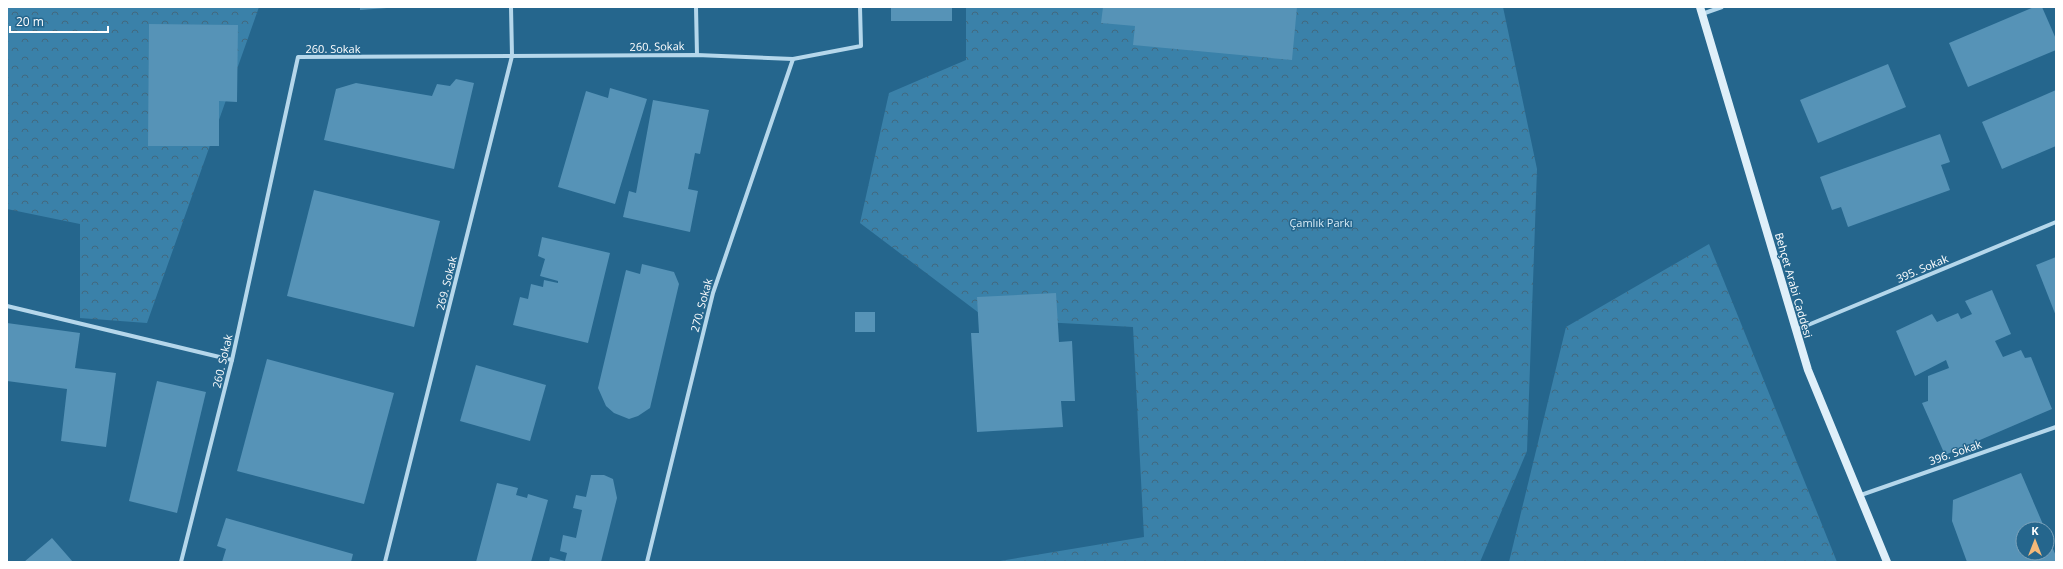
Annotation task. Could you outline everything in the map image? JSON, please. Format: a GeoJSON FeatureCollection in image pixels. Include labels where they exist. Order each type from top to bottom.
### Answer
{"type":"FeatureCollection","features":[{"type":"Feature","properties":{"kind":"main road","name":"Behçet Arabi Caddesi"},"geometry":{"type":"LineString","coordinates":[[1701,10],[1808,370],[1861,495],[1887,562]]}},
{"type":"Feature","properties":{"kind":"street","name":"269. Sokak"},"geometry":{"type":"LineString","coordinates":[[385,562],[512,56],[510,7]]}},
{"type":"Feature","properties":{"kind":"street"},"geometry":{"type":"LineString","coordinates":[[696,7],[697,55]]}},
{"type":"Feature","properties":{"kind":"street","name":"260. Sokak"},"geometry":{"type":"LineString","coordinates":[[181,562],[232,360],[298,57],[697,55],[793,59],[861,46],[860,7]]}},
{"type":"Feature","properties":{"kind":"street"},"geometry":{"type":"LineString","coordinates":[[1701,10],[1722,7]]}},
{"type":"Feature","properties":{"kind":"street","name":"270. Sokak"},"geometry":{"type":"LineString","coordinates":[[647,562],[713,293],[793,59]]}},
{"type":"Feature","properties":{"kind":"street","name":"395. Sokak"},"geometry":{"type":"LineString","coordinates":[[1796,330],[2056,222]]}},
{"type":"Feature","properties":{"kind":"street"},"geometry":{"type":"LineString","coordinates":[[7,306],[232,360]]}},
{"type":"Feature","properties":{"kind":"street","name":"396. Sokak"},"geometry":{"type":"LineString","coordinates":[[1861,495],[2056,427]]}},
{"type":"Feature","properties":{"kind":"green space"},"geometry":{"type":"Polygon","coordinates":[[[7,7],[259,7],[147,323],[80,318],[80,224],[7,209],[7,7]]]}},
{"type":"Feature","properties":{"kind":"green space","name":"Çamlık Parkı"},"geometry":{"type":"Polygon","coordinates":[[[966,7],[1503,7],[1537,169],[1527,451],[1480,562],[994,562],[1144,537],[1133,327],[987,319],[860,223],[889,93],[966,60],[966,7]]]}},
{"type":"Feature","properties":{"kind":"green space"},"geometry":{"type":"Polygon","coordinates":[[[1709,244],[1837,562],[1509,562],[1566,327],[1709,244]]]}},
{"type":"Feature","properties":{"kind":"building"},"geometry":{"type":"Polygon","coordinates":[[[360,7],[387,7],[387,8],[360,10],[360,7]]]}},
{"type":"Feature","properties":{"kind":"building"},"geometry":{"type":"Polygon","coordinates":[[[891,7],[952,7],[952,21],[891,21],[891,7]]]}},
{"type":"Feature","properties":{"kind":"building"},"geometry":{"type":"Polygon","coordinates":[[[1103,7],[1297,7],[1292,60],[1133,45],[1135,26],[1101,23],[1103,7]]]}},
{"type":"Feature","properties":{"kind":"building"},"geometry":{"type":"Polygon","coordinates":[[[2034,7],[2042,7],[2056,39],[2056,50],[1968,87],[1949,43],[2034,7]]]}},
{"type":"Feature","properties":{"kind":"building"},"geometry":{"type":"Polygon","coordinates":[[[149,24],[238,25],[237,102],[219,101],[219,146],[148,146],[149,24]]]}},
{"type":"Feature","properties":{"kind":"building"},"geometry":{"type":"Polygon","coordinates":[[[1888,64],[1906,107],[1818,143],[1800,100],[1888,64]]]}},
{"type":"Feature","properties":{"kind":"building"},"geometry":{"type":"Polygon","coordinates":[[[456,79],[474,83],[454,169],[324,140],[336,89],[356,83],[432,96],[437,84],[450,86],[456,79]]]}},
{"type":"Feature","properties":{"kind":"building"},"geometry":{"type":"Polygon","coordinates":[[[610,88],[647,99],[615,204],[558,187],[586,91],[608,98],[610,88]]]}},
{"type":"Feature","properties":{"kind":"building"},"geometry":{"type":"Polygon","coordinates":[[[2056,90],[2056,146],[2002,169],[1982,122],[2056,90]]]}},
{"type":"Feature","properties":{"kind":"building"},"geometry":{"type":"Polygon","coordinates":[[[653,100],[709,110],[700,154],[695,153],[688,189],[698,191],[690,232],[623,217],[629,191],[636,193],[653,100]]]}},
{"type":"Feature","properties":{"kind":"building"},"geometry":{"type":"Polygon","coordinates":[[[1940,134],[1950,162],[1941,165],[1950,190],[1848,227],[1841,207],[1832,210],[1820,177],[1940,134]]]}},
{"type":"Feature","properties":{"kind":"building"},"geometry":{"type":"Polygon","coordinates":[[[314,190],[440,221],[414,327],[287,296],[314,190]]]}},
{"type":"Feature","properties":{"kind":"building"},"geometry":{"type":"Polygon","coordinates":[[[542,237],[610,253],[588,343],[513,325],[520,297],[528,299],[531,284],[543,287],[544,280],[558,283],[558,281],[540,276],[545,259],[538,256],[542,237]]]}},
{"type":"Feature","properties":{"kind":"building"},"geometry":{"type":"Polygon","coordinates":[[[2056,257],[2056,316],[2036,265],[2056,257]]]}},
{"type":"Feature","properties":{"kind":"building"},"geometry":{"type":"Polygon","coordinates":[[[642,264],[674,272],[679,284],[650,408],[638,416],[629,419],[614,413],[606,406],[598,388],[626,270],[640,274],[642,264]]]}},
{"type":"Feature","properties":{"kind":"building"},"geometry":{"type":"Polygon","coordinates":[[[1992,290],[2011,334],[1995,341],[2003,357],[2021,350],[2025,358],[2031,357],[2052,409],[1945,455],[1922,403],[1928,401],[1928,376],[1949,368],[1946,360],[1915,376],[1896,331],[1932,314],[1937,322],[1958,313],[1961,319],[1972,314],[1965,301],[1992,290]]]}},
{"type":"Feature","properties":{"kind":"building"},"geometry":{"type":"Polygon","coordinates":[[[1056,293],[1059,342],[1072,341],[1075,401],[1061,401],[1063,427],[977,432],[971,333],[979,333],[977,297],[1056,293]]]}},
{"type":"Feature","properties":{"kind":"building"},"geometry":{"type":"Polygon","coordinates":[[[855,312],[875,312],[875,332],[855,332],[855,312]]]}},
{"type":"Feature","properties":{"kind":"building"},"geometry":{"type":"Polygon","coordinates":[[[7,323],[80,333],[75,368],[116,373],[106,447],[61,441],[67,389],[7,381],[7,323]]]}},
{"type":"Feature","properties":{"kind":"building"},"geometry":{"type":"Polygon","coordinates":[[[267,359],[394,393],[364,504],[237,471],[267,359]]]}},
{"type":"Feature","properties":{"kind":"building"},"geometry":{"type":"Polygon","coordinates":[[[476,365],[546,385],[530,441],[460,421],[476,365]]]}},
{"type":"Feature","properties":{"kind":"building"},"geometry":{"type":"Polygon","coordinates":[[[157,381],[206,392],[177,513],[129,501],[157,381]]]}},
{"type":"Feature","properties":{"kind":"building"},"geometry":{"type":"Polygon","coordinates":[[[2021,473],[2042,521],[2015,521],[2015,561],[2055,561],[2055,554],[2056,562],[1967,562],[1952,521],[1953,500],[2021,473]]]}},
{"type":"Feature","properties":{"kind":"building"},"geometry":{"type":"Polygon","coordinates":[[[591,475],[604,475],[613,479],[617,498],[601,562],[549,562],[550,557],[565,561],[567,553],[560,551],[563,535],[576,538],[582,510],[573,508],[576,495],[586,497],[591,475]]]}},
{"type":"Feature","properties":{"kind":"building"},"geometry":{"type":"Polygon","coordinates":[[[497,483],[518,488],[516,495],[527,498],[528,494],[548,500],[531,562],[476,562],[497,483]]]}},
{"type":"Feature","properties":{"kind":"building"},"geometry":{"type":"Polygon","coordinates":[[[226,518],[353,554],[351,562],[222,562],[226,549],[217,546],[226,518]]]}},
{"type":"Feature","properties":{"kind":"building"},"geometry":{"type":"Polygon","coordinates":[[[52,538],[73,562],[24,562],[52,538]]]}}]}
